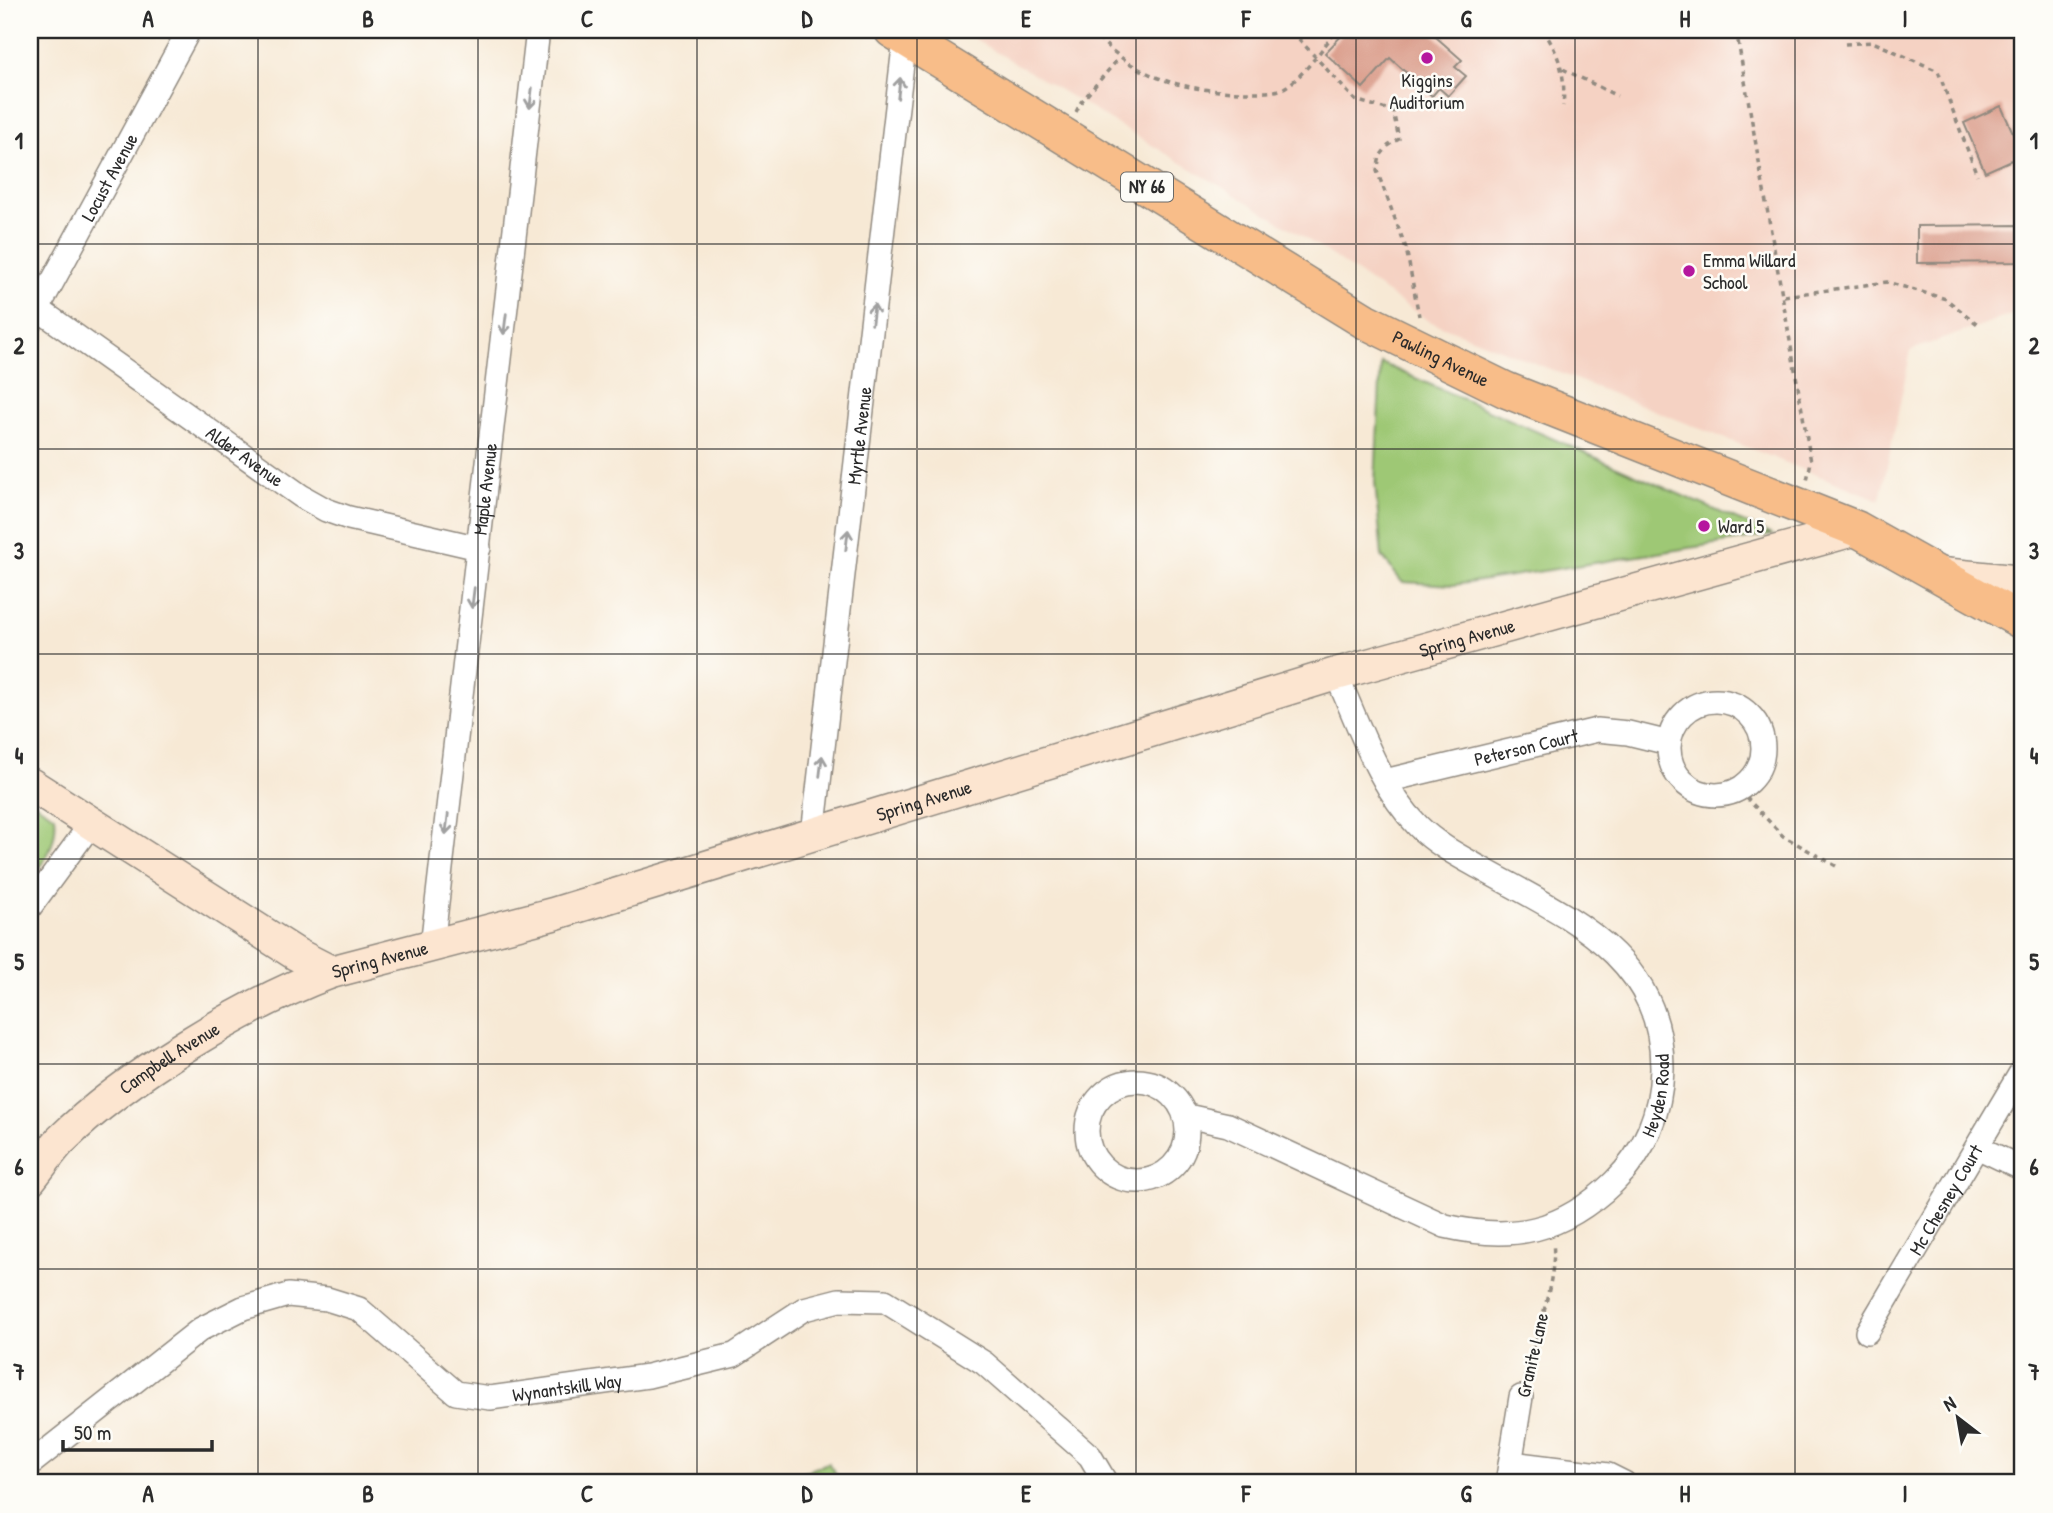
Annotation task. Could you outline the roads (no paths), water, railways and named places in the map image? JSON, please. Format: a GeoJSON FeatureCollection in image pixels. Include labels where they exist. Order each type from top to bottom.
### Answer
{"type":"FeatureCollection","features":[{"type":"Feature","properties":{"kind":"main road","name":"Pawling Avenue"},"geometry":{"type":"LineString","coordinates":[[899,34],[1365,321],[1422,351],[1506,390],[1857,529],[1942,574],[2023,622]]}},
{"type":"Feature","properties":{"kind":"street","name":"Locust Avenue"},"geometry":{"type":"LineString","coordinates":[[34,316],[189,30]]}},
{"type":"Feature","properties":{"kind":"street","name":"Maple Avenue"},"geometry":{"type":"LineString","coordinates":[[432,946],[538,30]]}},
{"type":"Feature","properties":{"kind":"street","name":"Myrtle Avenue"},"geometry":{"type":"LineString","coordinates":[[813,834],[899,34]]}},
{"type":"Feature","properties":{"kind":"street","name":"Alder Avenue"},"geometry":{"type":"LineString","coordinates":[[34,316],[301,496],[326,510],[479,548]]}},
{"type":"Feature","properties":{"kind":"street","name":"Spring Avenue"},"geometry":{"type":"LineString","coordinates":[[30,784],[296,954],[331,972],[553,914],[1336,674],[1857,529]]}},
{"type":"Feature","properties":{"kind":"street"},"geometry":{"type":"LineString","coordinates":[[1942,574],[2023,582]]}},
{"type":"Feature","properties":{"kind":"street","name":"Heyden Road"},"geometry":{"type":"LineString","coordinates":[[1187,1116],[1228,1125],[1445,1226],[1470,1232],[1511,1235],[1550,1227],[1578,1210],[1614,1182],[1638,1153],[1655,1122],[1661,1084],[1662,1052],[1657,1021],[1644,991],[1625,963],[1602,939],[1438,844],[1418,825],[1385,781],[1336,674]]}},
{"type":"Feature","properties":{"kind":"street"},"geometry":{"type":"LineString","coordinates":[[1713,701],[1729,703],[1744,710],[1755,722],[1762,737],[1763,753],[1759,768],[1739,790],[1710,796],[1696,792],[1674,772],[1669,743],[1673,727],[1683,714],[1697,705],[1713,701]]}},
{"type":"Feature","properties":{"kind":"street","name":"Peterson Court"},"geometry":{"type":"LineString","coordinates":[[1385,781],[1597,730],[1628,733],[1669,743]]}},
{"type":"Feature","properties":{"kind":"street"},"geometry":{"type":"LineString","coordinates":[[30,907],[92,824]]}},
{"type":"Feature","properties":{"kind":"street","name":"Campbell Avenue"},"geometry":{"type":"LineString","coordinates":[[30,1179],[59,1142],[139,1077],[237,1017],[300,984],[331,972]]}},
{"type":"Feature","properties":{"kind":"street","name":"Mc Chesney Court"},"geometry":{"type":"LineString","coordinates":[[1867,1332],[2023,1069]]}},
{"type":"Feature","properties":{"kind":"street"},"geometry":{"type":"LineString","coordinates":[[1133,1081],[1150,1082],[1165,1089],[1187,1116],[1184,1148],[1176,1162],[1149,1180],[1125,1179],[1103,1168],[1093,1156],[1087,1140],[1087,1124],[1092,1107],[1110,1090],[1133,1081]]}},
{"type":"Feature","properties":{"kind":"street"},"geometry":{"type":"LineString","coordinates":[[1977,1147],[2023,1169]]}},
{"type":"Feature","properties":{"kind":"street","name":"Wynantskill Way"},"geometry":{"type":"LineString","coordinates":[[30,1464],[201,1329],[243,1308],[288,1295],[327,1299],[359,1309],[456,1393],[490,1398],[648,1376],[734,1355],[804,1309],[839,1300],[886,1301],[984,1363],[1090,1456],[1107,1483]]}},
{"type":"Feature","properties":{"kind":"street","name":"Granite Lane"},"geometry":{"type":"LineString","coordinates":[[1509,1473],[1521,1397]]}},
{"type":"Feature","properties":{"kind":"street"},"geometry":{"type":"LineString","coordinates":[[1509,1473],[1608,1475],[1624,1483]]}},
{"type":"Feature","properties":{"kind":"place","name":"Kiggins Auditorium"},"geometry":{"type":"Point","coordinates":[1427,58]}},
{"type":"Feature","properties":{"kind":"place","name":"Emma Willard School"},"geometry":{"type":"Point","coordinates":[1689,271]}},
{"type":"Feature","properties":{"kind":"place","name":"Ward 5"},"geometry":{"type":"Point","coordinates":[1704,526]}}]}
